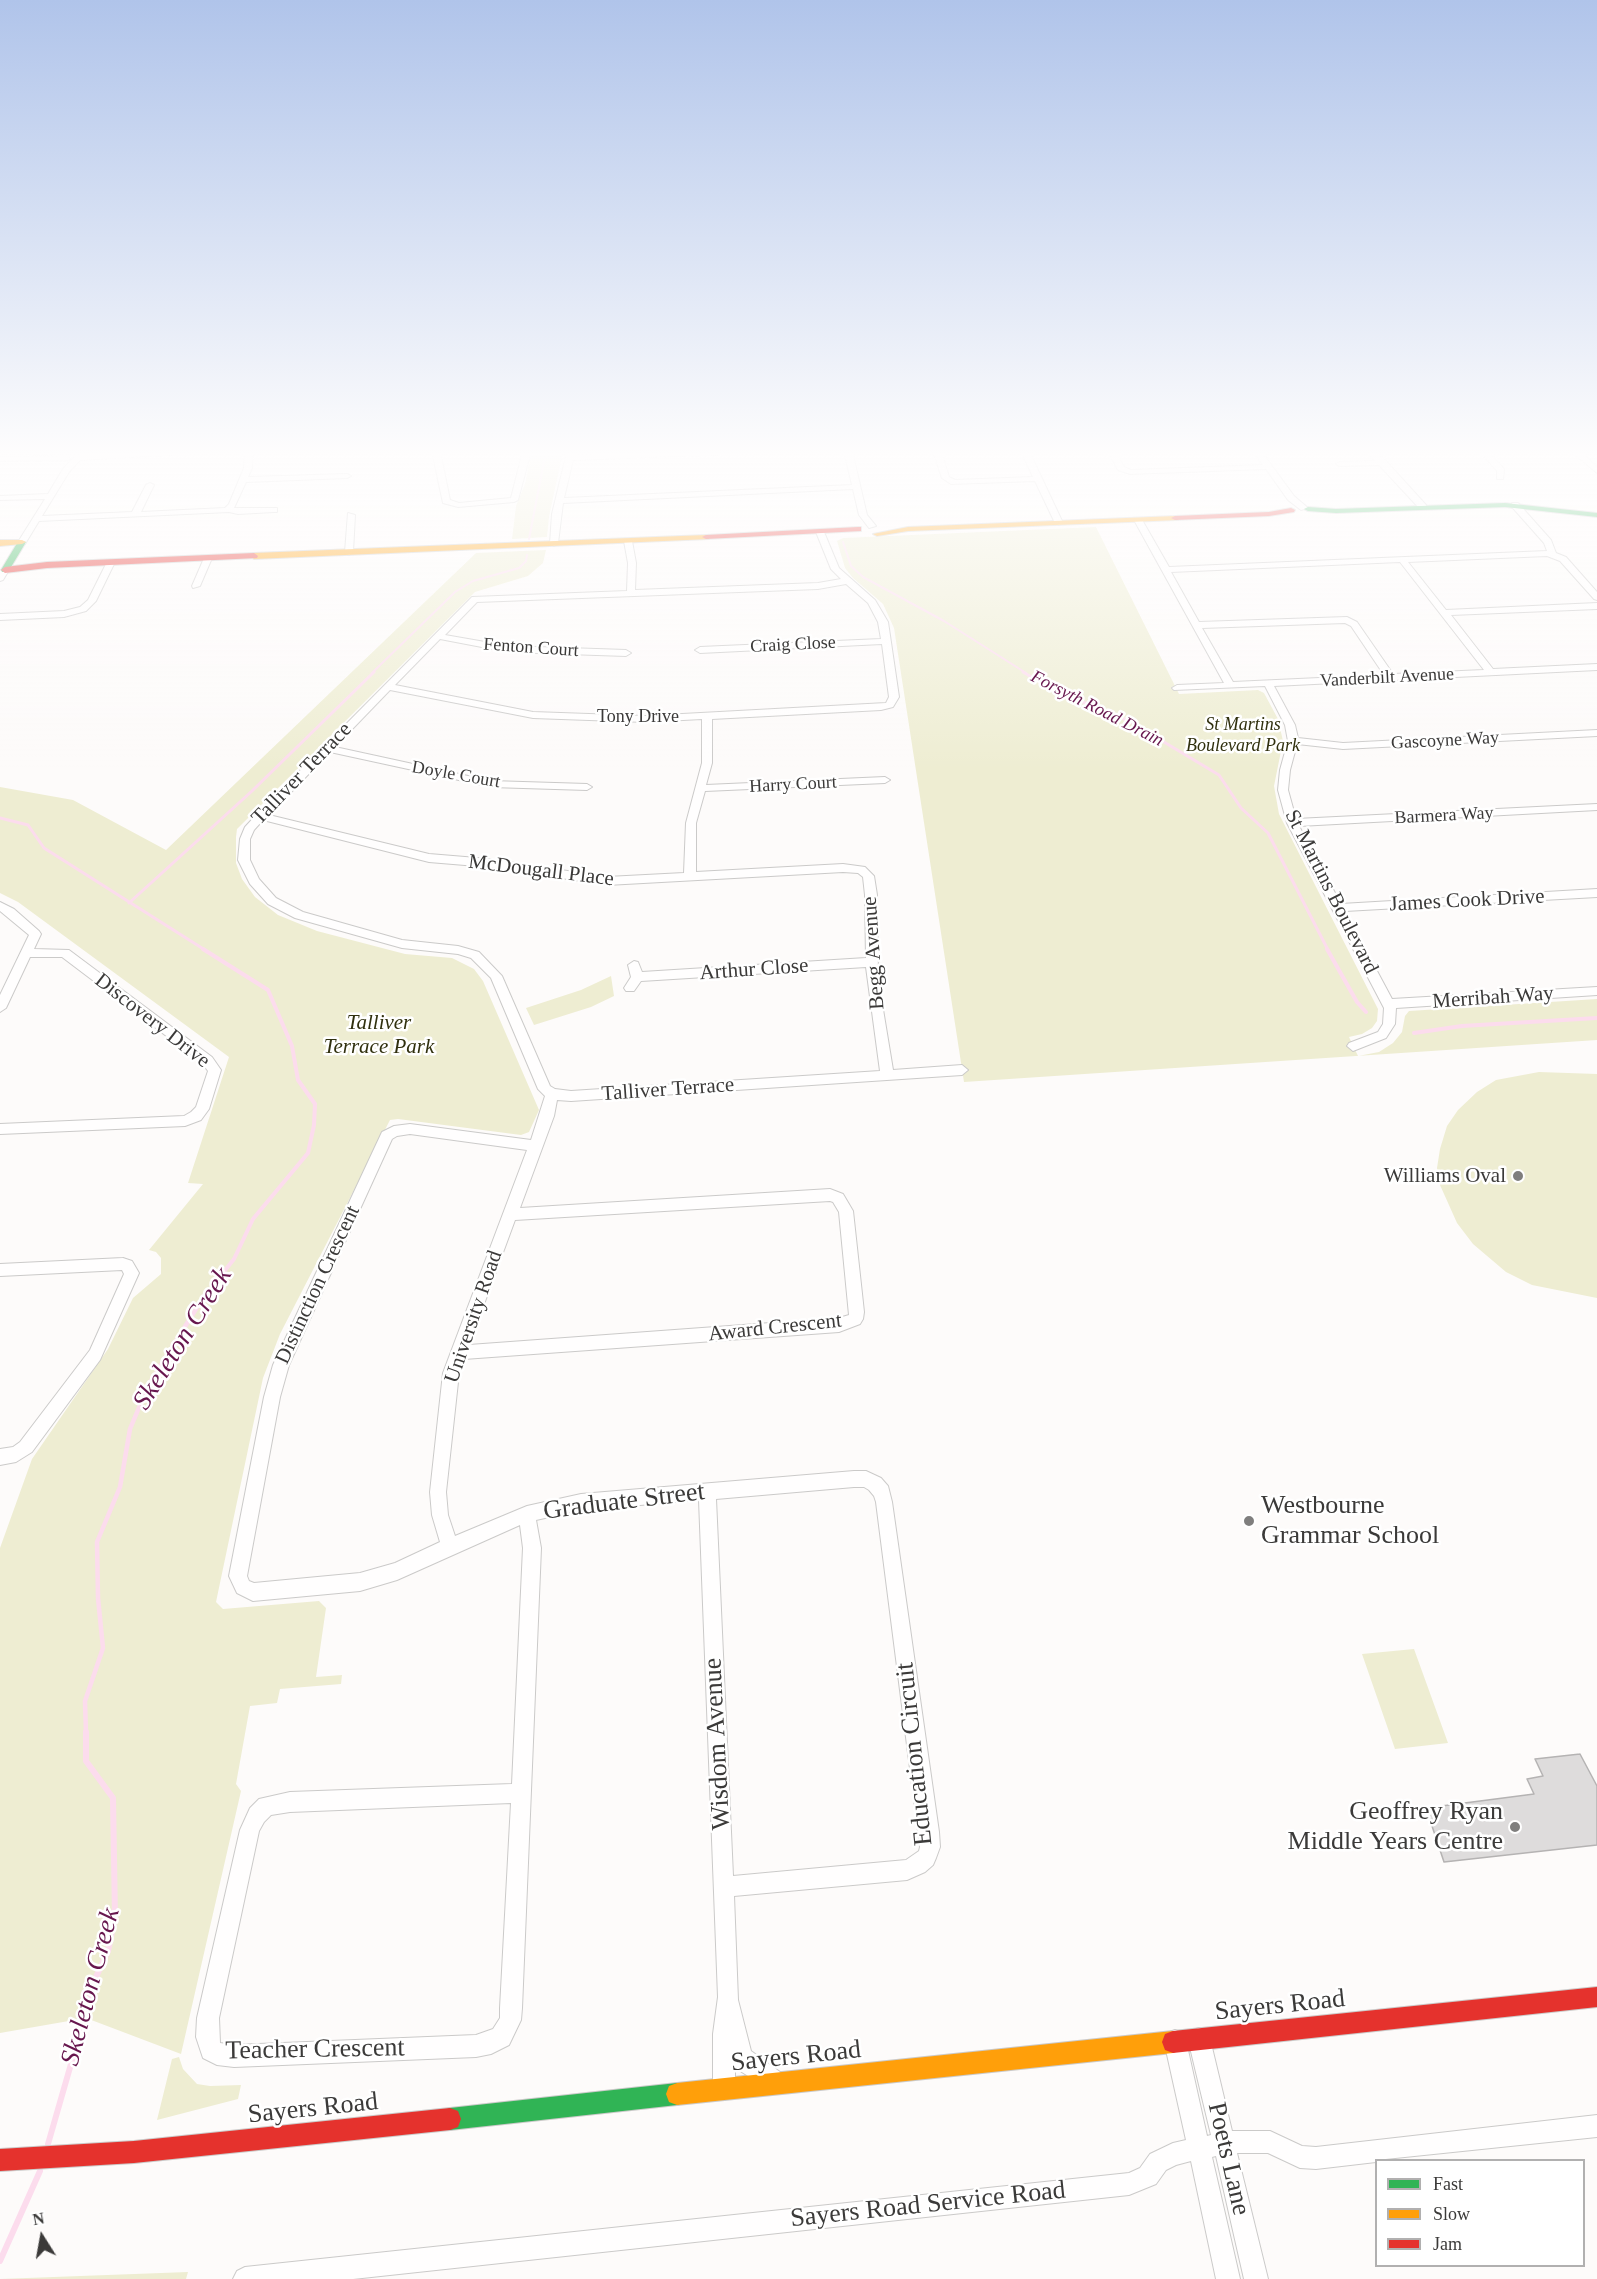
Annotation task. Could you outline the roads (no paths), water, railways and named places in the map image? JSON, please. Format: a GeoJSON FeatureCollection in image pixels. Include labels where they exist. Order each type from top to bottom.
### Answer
{"type":"FeatureCollection","features":[{"type":"Feature","properties":{"kind":"street"},"geometry":{"type":"LineString","coordinates":[[4,571],[12,557]]}},
{"type":"Feature","properties":{"kind":"street"},"geometry":{"type":"LineString","coordinates":[[4,571],[111,562],[223,557]]}},
{"type":"Feature","properties":{"kind":"street"},"geometry":{"type":"LineString","coordinates":[[631,594],[632,557]]}},
{"type":"Feature","properties":{"kind":"street"},"geometry":{"type":"LineString","coordinates":[[830,557],[833,565],[846,581],[876,608],[883,622],[887,641]]}},
{"type":"Feature","properties":{"kind":"street"},"geometry":{"type":"LineString","coordinates":[[1160,557],[1230,686]]}},
{"type":"Feature","properties":{"kind":"street"},"geometry":{"type":"LineString","coordinates":[[1167,570],[1421,557]]}},
{"type":"Feature","properties":{"kind":"street"},"geometry":{"type":"LineString","coordinates":[[1560,557],[1597,597]]}},
{"type":"Feature","properties":{"kind":"street"},"geometry":{"type":"LineString","coordinates":[[196,586],[208,558]]}},
{"type":"Feature","properties":{"kind":"street"},"geometry":{"type":"LineString","coordinates":[[1401,558],[1491,673]]}},
{"type":"Feature","properties":{"kind":"street"},"geometry":{"type":"LineString","coordinates":[[0,617],[61,614],[82,609],[91,602],[111,562]]}},
{"type":"Feature","properties":{"kind":"street","name":"Talliver Terrace"},"geometry":{"type":"LineString","coordinates":[[846,581],[818,586],[478,598],[471,602],[437,636],[249,829],[245,839],[244,860],[254,881],[272,900],[299,915],[402,944],[458,950],[475,955],[496,976],[545,1089],[552,1094],[571,1096],[962,1070]]}},
{"type":"Feature","properties":{"kind":"street"},"geometry":{"type":"LineString","coordinates":[[1444,613],[1597,606]]}},
{"type":"Feature","properties":{"kind":"street"},"geometry":{"type":"LineString","coordinates":[[1197,625],[1347,620],[1354,624],[1391,678]]}},
{"type":"Feature","properties":{"kind":"street","name":"Fenton Court"},"geometry":{"type":"LineString","coordinates":[[437,636],[508,649],[626,653]]}},
{"type":"Feature","properties":{"kind":"street","name":"Craig Close"},"geometry":{"type":"LineString","coordinates":[[700,650],[887,641]]}},
{"type":"Feature","properties":{"kind":"street","name":"Tony Drive"},"geometry":{"type":"LineString","coordinates":[[388,687],[533,715],[645,719],[881,707],[890,705],[894,697],[887,641]]}},
{"type":"Feature","properties":{"kind":"street","name":"Vanderbilt Avenue"},"geometry":{"type":"LineString","coordinates":[[1177,688],[1597,667]]}},
{"type":"Feature","properties":{"kind":"street"},"geometry":{"type":"LineString","coordinates":[[1268,684],[1288,720],[1293,741]]}},
{"type":"Feature","properties":{"kind":"street"},"geometry":{"type":"LineString","coordinates":[[690,876],[690,823],[708,753],[707,715]]}},
{"type":"Feature","properties":{"kind":"street","name":"Gascoyne Way"},"geometry":{"type":"LineString","coordinates":[[1293,741],[1334,746],[1360,746],[1597,733]]}},
{"type":"Feature","properties":{"kind":"street","name":"St Martins Boulevard"},"geometry":{"type":"LineString","coordinates":[[1293,741],[1284,770],[1283,790],[1292,823],[1389,1004]]}},
{"type":"Feature","properties":{"kind":"street","name":"Doyle Court"},"geometry":{"type":"LineString","coordinates":[[326,748],[491,784],[587,787]]}},
{"type":"Feature","properties":{"kind":"street","name":"Harry Court"},"geometry":{"type":"LineString","coordinates":[[700,788],[729,789],[885,780]]}},
{"type":"Feature","properties":{"kind":"street","name":"Barmera Way"},"geometry":{"type":"LineString","coordinates":[[1292,823],[1597,807]]}},
{"type":"Feature","properties":{"kind":"street","name":"McDougall Place"},"geometry":{"type":"LineString","coordinates":[[261,816],[429,858],[489,863],[607,881],[850,867],[861,870]]}},
{"type":"Feature","properties":{"kind":"street","name":"Begg Avenue"},"geometry":{"type":"LineString","coordinates":[[861,870],[868,878],[873,911],[874,996],[887,1075]]}},
{"type":"Feature","properties":{"kind":"street","name":"James Cook Drive"},"geometry":{"type":"LineString","coordinates":[[1337,908],[1597,893]]}},
{"type":"Feature","properties":{"kind":"street"},"geometry":{"type":"LineString","coordinates":[[0,906],[34,932],[0,1008]]}},
{"type":"Feature","properties":{"kind":"street","name":"Discovery Drive"},"geometry":{"type":"LineString","coordinates":[[0,1129],[185,1121],[196,1116],[202,1109],[215,1070],[207,1060],[63,953],[27,952]]}},
{"type":"Feature","properties":{"kind":"street","name":"Arthur Close"},"geometry":{"type":"LineString","coordinates":[[630,988],[635,971],[872,962]]}},
{"type":"Feature","properties":{"kind":"street","name":"Merribah Way"},"geometry":{"type":"LineString","coordinates":[[1389,1004],[1597,991]]}},
{"type":"Feature","properties":{"kind":"street"},"geometry":{"type":"LineString","coordinates":[[1353,1046],[1382,1035],[1389,1024],[1391,1015],[1389,1004]]}},
{"type":"Feature","properties":{"kind":"street","name":"University Road"},"geometry":{"type":"LineString","coordinates":[[450,1546],[440,1515],[438,1492],[449,1383],[458,1353],[536,1146],[552,1094]]}},
{"type":"Feature","properties":{"kind":"street","name":"Distinction Crescent"},"geometry":{"type":"LineString","coordinates":[[243,1587],[238,1576],[239,1567],[272,1397],[281,1365],[387,1136],[399,1129],[410,1129],[536,1146]]}},
{"type":"Feature","properties":{"kind":"street","name":"Award Crescent"},"geometry":{"type":"LineString","coordinates":[[458,1353],[839,1325],[855,1319],[857,1312],[846,1211],[838,1198],[830,1195],[510,1214]]}},
{"type":"Feature","properties":{"kind":"street"},"geometry":{"type":"LineString","coordinates":[[0,1270],[123,1264],[131,1271],[129,1283],[95,1355],[26,1447],[8,1455]]}},
{"type":"Feature","properties":{"kind":"street","name":"Graduate Street"},"geometry":{"type":"LineString","coordinates":[[243,1587],[247,1591],[262,1592],[360,1582],[397,1571],[527,1514],[582,1502],[854,1479],[866,1479],[875,1484]]}},
{"type":"Feature","properties":{"kind":"street","name":"Education Circuit"},"geometry":{"type":"LineString","coordinates":[[724,1887],[907,1870],[926,1858],[930,1846],[929,1832],[884,1502],[882,1492],[875,1484]]}},
{"type":"Feature","properties":{"kind":"street","name":"Wisdom Avenue"},"geometry":{"type":"LineString","coordinates":[[707,1491],[728,1998],[724,2034],[724,2089]]}},
{"type":"Feature","properties":{"kind":"street","name":"Teacher Crescent"},"geometry":{"type":"LineString","coordinates":[[520,1793],[290,1802],[266,1806],[257,1815],[250,1830],[208,2018],[207,2037],[211,2050],[217,2054],[234,2056],[453,2047],[491,2043],[501,2037],[510,2020],[511,2008],[531,1548],[527,1514]]}},
{"type":"Feature","properties":{"kind":"street","name":"Sayers Road"},"geometry":{"type":"LineString","coordinates":[[0,2160],[134,2152],[1597,1996]]}},
{"type":"Feature","properties":{"kind":"street","name":"Wisdom Avenue"},"geometry":{"type":"LineString","coordinates":[[728,1998],[741,2054],[745,2061],[777,2084]]}},
{"type":"Feature","properties":{"kind":"street","name":"Poets Lane"},"geometry":{"type":"LineString","coordinates":[[1199,2039],[1256,2279]]}},
{"type":"Feature","properties":{"kind":"street","name":"Poets Lane"},"geometry":{"type":"LineString","coordinates":[[1174,2041],[1228,2279]]}},
{"type":"Feature","properties":{"kind":"street","name":"Sayers Road Service Road"},"geometry":{"type":"LineString","coordinates":[[245,2279],[1129,2184],[1148,2176],[1158,2162],[1173,2154],[1225,2143],[1270,2142],[1300,2157],[1316,2158],[1597,2126]]}},
{"type":"Feature","properties":{"kind":"waterway"},"geometry":{"type":"LineString","coordinates":[[372,673],[455,592],[473,581],[519,568],[527,557]]}},
{"type":"Feature","properties":{"kind":"waterway","name":"Forsyth Road Drain"},"geometry":{"type":"LineString","coordinates":[[848,557],[851,566],[863,577],[944,621],[1026,673]]}},
{"type":"Feature","properties":{"kind":"waterway"},"geometry":{"type":"LineString","coordinates":[[130,902],[252,791],[374,672]]}},
{"type":"Feature","properties":{"kind":"waterway","name":"Forsyth Road Drain"},"geometry":{"type":"LineString","coordinates":[[1023,672],[1051,689],[1129,721],[1219,775],[1241,808],[1268,833],[1328,950]]}},
{"type":"Feature","properties":{"kind":"waterway","name":"Skeleton Creek"},"geometry":{"type":"LineString","coordinates":[[0,818],[28,825],[44,848],[130,902]]}},
{"type":"Feature","properties":{"kind":"waterway","name":"Skeleton Creek"},"geometry":{"type":"LineString","coordinates":[[130,902],[205,950]]}},
{"type":"Feature","properties":{"kind":"waterway","name":"Skeleton Creek"},"geometry":{"type":"LineString","coordinates":[[203,949],[268,990],[292,1046],[298,1080],[315,1104],[314,1125],[308,1153],[253,1219],[234,1259],[203,1298]]}},
{"type":"Feature","properties":{"kind":"waterway","name":"Forsyth Road Drain"},"geometry":{"type":"LineString","coordinates":[[1327,949],[1357,1002],[1366,1012]]}},
{"type":"Feature","properties":{"kind":"waterway","name":"Forsyth Road Drain"},"geometry":{"type":"LineString","coordinates":[[1414,1033],[1462,1026],[1597,1018]]}},
{"type":"Feature","properties":{"kind":"waterway","name":"Skeleton Creek"},"geometry":{"type":"LineString","coordinates":[[86,1733],[85,1701],[103,1648],[98,1598],[97,1542],[120,1487],[130,1429],[148,1386],[204,1296]]}},
{"type":"Feature","properties":{"kind":"waterway","name":"Skeleton Creek"},"geometry":{"type":"LineString","coordinates":[[48,2144],[96,1977],[108,1951],[115,1917],[113,1798],[86,1761],[86,1733]]}},
{"type":"Feature","properties":{"kind":"waterway","name":"Skeleton Creek"},"geometry":{"type":"LineString","coordinates":[[0,2261],[40,2171]]}},
{"type":"Feature","properties":{"kind":"place","name":"Williams Oval"},"geometry":{"type":"Point","coordinates":[1518,1176]}},
{"type":"Feature","properties":{"kind":"place","name":"Westbourne Grammar School"},"geometry":{"type":"Point","coordinates":[1249,1521]}},
{"type":"Feature","properties":{"kind":"place","name":"Geoffrey Ryan Middle Years Centre"},"geometry":{"type":"Point","coordinates":[1515,1827]}},
{"type":"Feature","properties":{"kind":"park label","name":"St Martins Boulevard Park"},"geometry":{"type":"Point","coordinates":[1243,735]}},
{"type":"Feature","properties":{"kind":"park label","name":"Talliver Terrace Park"},"geometry":{"type":"Point","coordinates":[379,1035]}}]}
